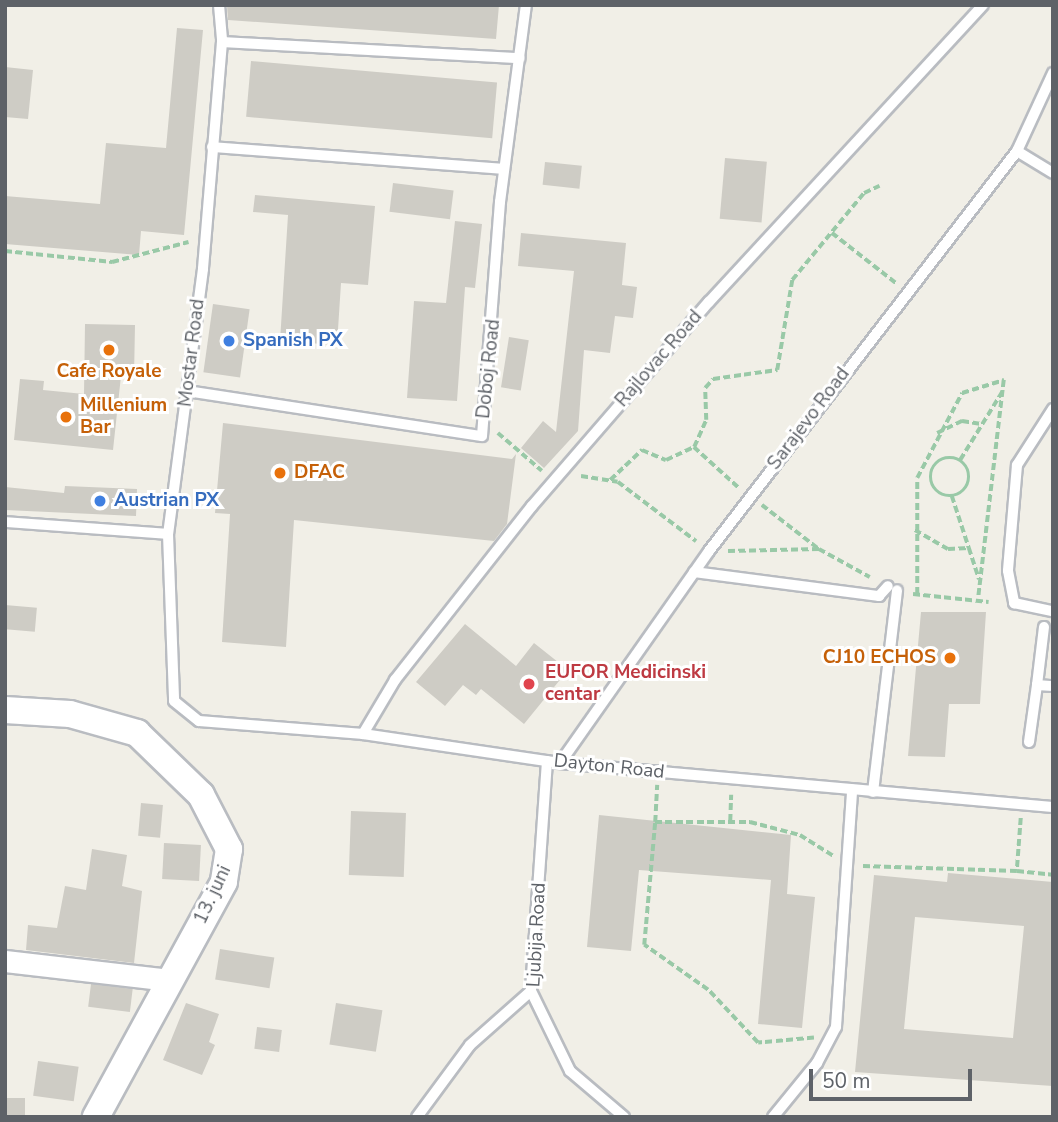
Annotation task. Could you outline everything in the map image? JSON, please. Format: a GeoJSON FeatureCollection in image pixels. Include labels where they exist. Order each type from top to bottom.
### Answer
{"type":"FeatureCollection","features":[{"type":"Feature","properties":{"kind":"street","name":"13. juni"},"geometry":{"type":"LineString","coordinates":[[5,710],[70,714],[137,733],[157,747],[222,827],[231,864],[96,1117]]}},
{"type":"Feature","properties":{"kind":"street"},"geometry":{"type":"LineString","coordinates":[[5,961],[170,980]]}},
{"type":"Feature","properties":{"kind":"lane","name":"Mostar Road"},"geometry":{"type":"LineString","coordinates":[[174,701],[168,534],[205,240],[222,41],[219,5]]}},
{"type":"Feature","properties":{"kind":"lane","name":"Doboj Road"},"geometry":{"type":"LineString","coordinates":[[187,391],[482,436],[503,169],[526,5]]}},
{"type":"Feature","properties":{"kind":"lane","name":"Rajlovac Road"},"geometry":{"type":"LineString","coordinates":[[363,734],[395,680],[532,506],[709,302],[983,5]]}},
{"type":"Feature","properties":{"kind":"lane"},"geometry":{"type":"LineString","coordinates":[[222,41],[520,58]]}},
{"type":"Feature","properties":{"kind":"lane","name":"Sarajevo Road"},"geometry":{"type":"LineString","coordinates":[[560,763],[694,572],[905,290],[1017,151],[1053,73]]}},
{"type":"Feature","properties":{"kind":"lane"},"geometry":{"type":"LineString","coordinates":[[212,147],[503,169]]}},
{"type":"Feature","properties":{"kind":"lane"},"geometry":{"type":"LineString","coordinates":[[1017,151],[1053,173]]}},
{"type":"Feature","properties":{"kind":"lane"},"geometry":{"type":"LineString","coordinates":[[1053,409],[1017,465],[1008,571],[1014,603],[1053,611]]}},
{"type":"Feature","properties":{"kind":"lane"},"geometry":{"type":"LineString","coordinates":[[5,522],[168,534]]}},
{"type":"Feature","properties":{"kind":"lane"},"geometry":{"type":"LineString","coordinates":[[694,572],[879,596],[893,588],[873,792]]}},
{"type":"Feature","properties":{"kind":"lane"},"geometry":{"type":"LineString","coordinates":[[1029,742],[1044,627]]}},
{"type":"Feature","properties":{"kind":"lane"},"geometry":{"type":"LineString","coordinates":[[1037,685],[1053,686]]}},
{"type":"Feature","properties":{"kind":"lane","name":"Dayton Road"},"geometry":{"type":"LineString","coordinates":[[174,701],[199,721],[363,734],[560,763],[1053,807]]}},
{"type":"Feature","properties":{"kind":"lane","name":"Ljubija Road"},"geometry":{"type":"LineString","coordinates":[[547,761],[531,991],[570,1071],[624,1117]]}},
{"type":"Feature","properties":{"kind":"lane"},"geometry":{"type":"LineString","coordinates":[[773,1117],[830,1037],[849,866],[852,790]]}},
{"type":"Feature","properties":{"kind":"lane"},"geometry":{"type":"LineString","coordinates":[[417,1117],[470,1045],[531,991]]}},
{"type":"Feature","properties":{"kind":"path"},"geometry":{"type":"LineString","coordinates":[[610,480],[618,466],[642,450],[666,460],[694,447],[706,420],[705,388],[713,379],[778,370],[792,280],[864,193],[879,186]]}},
{"type":"Feature","properties":{"kind":"path"},"geometry":{"type":"LineString","coordinates":[[832,233],[905,290]]}},
{"type":"Feature","properties":{"kind":"path"},"geometry":{"type":"LineString","coordinates":[[5,251],[112,262],[205,240]]}},
{"type":"Feature","properties":{"kind":"path"},"geometry":{"type":"LineString","coordinates":[[917,595],[917,478],[937,433],[962,393],[1004,380],[978,602]]}},
{"type":"Feature","properties":{"kind":"path"},"geometry":{"type":"LineString","coordinates":[[960,460],[1003,391]]}},
{"type":"Feature","properties":{"kind":"path"},"geometry":{"type":"LineString","coordinates":[[937,433],[962,421],[980,424]]}},
{"type":"Feature","properties":{"kind":"path"},"geometry":{"type":"LineString","coordinates":[[952,496],[937,491],[931,473],[943,458],[960,460]]}},
{"type":"Feature","properties":{"kind":"path"},"geometry":{"type":"LineString","coordinates":[[952,496],[969,479],[960,460]]}},
{"type":"Feature","properties":{"kind":"path"},"geometry":{"type":"LineString","coordinates":[[952,496],[980,582]]}},
{"type":"Feature","properties":{"kind":"path"},"geometry":{"type":"LineString","coordinates":[[915,530],[948,550],[969,548]]}},
{"type":"Feature","properties":{"kind":"path"},"geometry":{"type":"LineString","coordinates":[[657,783],[644,945],[708,990],[758,1043],[830,1037]]}},
{"type":"Feature","properties":{"kind":"path"},"geometry":{"type":"LineString","coordinates":[[730,821],[731,788]]}},
{"type":"Feature","properties":{"kind":"path"},"geometry":{"type":"LineString","coordinates":[[1017,871],[1020,819]]}},
{"type":"Feature","properties":{"kind":"path"},"geometry":{"type":"LineString","coordinates":[[655,822],[730,821],[800,835],[849,866],[1017,871],[1053,875]]}},
{"type":"Feature","properties":{"kind":"building"},"geometry":{"type":"Polygon","coordinates":[[[227,5],[499,5],[496,39],[228,20],[227,5]]]}},
{"type":"Feature","properties":{"kind":"building"},"geometry":{"type":"Polygon","coordinates":[[[177,28],[203,30],[184,235],[141,231],[139,255],[5,244],[5,196],[100,204],[106,143],[166,148],[177,28]]]}},
{"type":"Feature","properties":{"kind":"building"},"geometry":{"type":"Polygon","coordinates":[[[251,61],[497,83],[492,138],[246,117],[251,61]]]}},
{"type":"Feature","properties":{"kind":"building"},"geometry":{"type":"Polygon","coordinates":[[[5,67],[33,70],[28,119],[5,117],[5,67]]]}},
{"type":"Feature","properties":{"kind":"building"},"geometry":{"type":"Polygon","coordinates":[[[725,158],[767,162],[762,222],[720,219],[725,158]]]}},
{"type":"Feature","properties":{"kind":"building"},"geometry":{"type":"Polygon","coordinates":[[[545,162],[582,166],[579,189],[543,185],[545,162]]]}},
{"type":"Feature","properties":{"kind":"building"},"geometry":{"type":"Polygon","coordinates":[[[393,183],[454,190],[450,219],[389,212],[393,183]]]}},
{"type":"Feature","properties":{"kind":"building"},"geometry":{"type":"Polygon","coordinates":[[[255,195],[375,206],[368,285],[341,283],[337,345],[280,341],[288,215],[253,212],[255,195]]]}},
{"type":"Feature","properties":{"kind":"building"},"geometry":{"type":"Polygon","coordinates":[[[455,221],[482,224],[475,288],[465,287],[457,401],[407,398],[414,301],[446,303],[455,221]]]}},
{"type":"Feature","properties":{"kind":"building"},"geometry":{"type":"Polygon","coordinates":[[[521,233],[626,243],[622,285],[637,287],[633,318],[615,316],[610,353],[584,350],[578,431],[544,468],[521,448],[543,421],[556,432],[574,271],[518,266],[521,233]]]}},
{"type":"Feature","properties":{"kind":"building","name":"Spanish PX"},"geometry":{"type":"Polygon","coordinates":[[[213,304],[250,309],[240,377],[203,372],[213,304]]]}},
{"type":"Feature","properties":{"kind":"building","name":"Millenium Bar"},"geometry":{"type":"Polygon","coordinates":[[[85,324],[135,325],[134,377],[121,376],[113,450],[14,440],[20,379],[44,381],[43,390],[84,394],[85,324]]]}},
{"type":"Feature","properties":{"kind":"building"},"geometry":{"type":"Polygon","coordinates":[[[509,337],[529,340],[521,391],[501,387],[509,337]]]}},
{"type":"Feature","properties":{"kind":"building"},"geometry":{"type":"Polygon","coordinates":[[[223,423],[512,459],[516,454],[507,524],[494,541],[294,520],[286,647],[222,642],[230,514],[215,513],[223,423]]]}},
{"type":"Feature","properties":{"kind":"building","name":"Austrian PX"},"geometry":{"type":"Polygon","coordinates":[[[65,486],[137,489],[136,516],[5,510],[5,487],[64,493],[65,486]]]}},
{"type":"Feature","properties":{"kind":"building"},"geometry":{"type":"Polygon","coordinates":[[[5,605],[37,608],[35,632],[5,629],[5,605]]]}},
{"type":"Feature","properties":{"kind":"building","name":"CJ10 ECHOS"},"geometry":{"type":"Polygon","coordinates":[[[921,612],[986,612],[980,704],[949,704],[945,757],[908,756],[921,612]]]}},
{"type":"Feature","properties":{"kind":"building"},"geometry":{"type":"Polygon","coordinates":[[[465,624],[516,666],[534,643],[568,670],[524,724],[481,689],[476,695],[463,685],[445,706],[416,682],[465,624]]]}},
{"type":"Feature","properties":{"kind":"building"},"geometry":{"type":"Polygon","coordinates":[[[141,803],[163,805],[160,838],[138,836],[141,803]]]}},
{"type":"Feature","properties":{"kind":"building"},"geometry":{"type":"Polygon","coordinates":[[[351,811],[406,813],[404,877],[349,875],[351,811]]]}},
{"type":"Feature","properties":{"kind":"building"},"geometry":{"type":"Polygon","coordinates":[[[599,815],[791,835],[787,894],[815,897],[802,1028],[758,1024],[771,880],[639,870],[631,951],[587,947],[599,815]]]}},
{"type":"Feature","properties":{"kind":"building"},"geometry":{"type":"Polygon","coordinates":[[[164,843],[201,845],[199,881],[162,879],[164,843]]]}},
{"type":"Feature","properties":{"kind":"building"},"geometry":{"type":"Polygon","coordinates":[[[92,849],[127,855],[122,886],[142,891],[134,963],[26,950],[28,925],[57,928],[65,886],[86,890],[92,849]]]}},
{"type":"Feature","properties":{"kind":"building"},"geometry":{"type":"Polygon","coordinates":[[[948,873],[1053,882],[1053,1086],[855,1072],[874,875],[947,882],[948,873]],[[915,917],[904,1029],[1013,1038],[1024,926],[915,917]]]}},
{"type":"Feature","properties":{"kind":"building"},"geometry":{"type":"Polygon","coordinates":[[[220,949],[274,958],[269,988],[215,980],[220,949]]]}},
{"type":"Feature","properties":{"kind":"building"},"geometry":{"type":"Polygon","coordinates":[[[91,984],[133,989],[130,1012],[88,1007],[91,984]]]}},
{"type":"Feature","properties":{"kind":"building"},"geometry":{"type":"Polygon","coordinates":[[[186,1003],[219,1014],[209,1042],[215,1045],[202,1075],[163,1060],[186,1003]]]}},
{"type":"Feature","properties":{"kind":"building"},"geometry":{"type":"Polygon","coordinates":[[[336,1003],[382,1010],[376,1052],[329,1044],[336,1003]]]}},
{"type":"Feature","properties":{"kind":"building"},"geometry":{"type":"Polygon","coordinates":[[[257,1027],[282,1030],[279,1052],[254,1049],[257,1027]]]}},
{"type":"Feature","properties":{"kind":"building"},"geometry":{"type":"Polygon","coordinates":[[[38,1061],[79,1067],[74,1101],[33,1096],[38,1061]]]}},
{"type":"Feature","properties":{"kind":"building"},"geometry":{"type":"Polygon","coordinates":[[[5,1098],[25,1098],[25,1117],[5,1117],[5,1098]]]}},
{"type":"Feature","properties":{"kind":"place","name":"Spanish PX"},"geometry":{"type":"Point","coordinates":[229,341]}},
{"type":"Feature","properties":{"kind":"place","name":"Cafe Royale"},"geometry":{"type":"Point","coordinates":[109,350]}},
{"type":"Feature","properties":{"kind":"place","name":"Millenium Bar"},"geometry":{"type":"Point","coordinates":[66,417]}},
{"type":"Feature","properties":{"kind":"place","name":"DFAC"},"geometry":{"type":"Point","coordinates":[280,473]}},
{"type":"Feature","properties":{"kind":"place","name":"Austrian PX"},"geometry":{"type":"Point","coordinates":[100,501]}},
{"type":"Feature","properties":{"kind":"place","name":"CJ10 ECHOS"},"geometry":{"type":"Point","coordinates":[950,658]}},
{"type":"Feature","properties":{"kind":"place","name":"EUFOR Medicinski centar"},"geometry":{"type":"Point","coordinates":[529,684]}}]}
